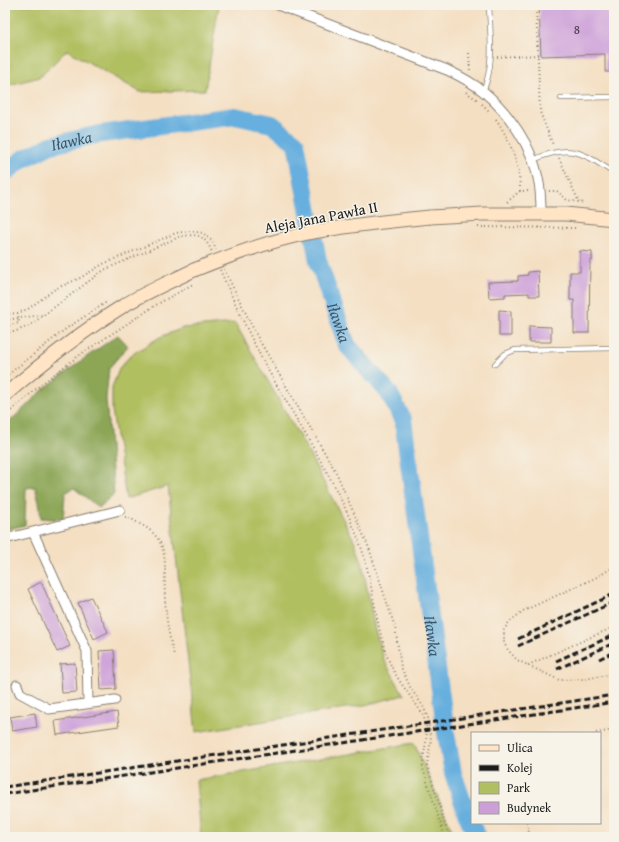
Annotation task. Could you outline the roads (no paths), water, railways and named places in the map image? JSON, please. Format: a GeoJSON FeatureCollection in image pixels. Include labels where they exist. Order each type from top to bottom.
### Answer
{"type":"FeatureCollection","features":[{"type":"Feature","properties":{"kind":"main road","name":"Aleja Jana Pawła II"},"geometry":{"type":"LineString","coordinates":[[5,395],[44,361],[117,310],[156,288],[195,276],[228,257],[264,245],[307,233],[363,223],[430,217],[482,214],[566,214],[614,220]]}},
{"type":"Feature","properties":{"kind":"street"},"geometry":{"type":"LineString","coordinates":[[278,5],[426,61],[467,80],[483,91],[497,104],[510,120],[523,140],[533,160],[538,176],[541,214]]}},
{"type":"Feature","properties":{"kind":"street"},"geometry":{"type":"LineString","coordinates":[[5,539],[122,513]]}},
{"type":"Feature","properties":{"kind":"street"},"geometry":{"type":"LineString","coordinates":[[33,532],[87,651],[88,703]]}},
{"type":"Feature","properties":{"kind":"street"},"geometry":{"type":"LineString","coordinates":[[17,685],[20,693],[49,709],[115,700]]}},
{"type":"Feature","properties":{"kind":"lane"},"geometry":{"type":"LineString","coordinates":[[483,91],[490,73],[491,58],[489,5]]}},
{"type":"Feature","properties":{"kind":"lane"},"geometry":{"type":"LineString","coordinates":[[561,98],[614,97]]}},
{"type":"Feature","properties":{"kind":"lane"},"geometry":{"type":"LineString","coordinates":[[533,160],[555,151],[568,150],[581,154],[614,173]]}},
{"type":"Feature","properties":{"kind":"lane"},"geometry":{"type":"LineString","coordinates":[[495,364],[505,354],[515,350],[614,348]]}},
{"type":"Feature","properties":{"kind":"waterway","name":"Iławka"},"geometry":{"type":"LineString","coordinates":[[5,173],[21,160],[51,145],[100,134],[235,116],[272,124],[296,143],[318,261],[347,345],[389,393],[403,420],[446,733],[453,773],[471,824]]}},
{"type":"Feature","properties":{"kind":"waterway","name":"Iławka"},"geometry":{"type":"LineString","coordinates":[[471,824],[477,837]]}},
{"type":"Feature","properties":{"kind":"railway"},"geometry":{"type":"LineString","coordinates":[[518,639],[614,594]]}},
{"type":"Feature","properties":{"kind":"railway"},"geometry":{"type":"LineString","coordinates":[[518,646],[614,602]]}},
{"type":"Feature","properties":{"kind":"railway"},"geometry":{"type":"LineString","coordinates":[[556,661],[614,635]]}},
{"type":"Feature","properties":{"kind":"railway"},"geometry":{"type":"LineString","coordinates":[[557,669],[614,643]]}},
{"type":"Feature","properties":{"kind":"railway"},"geometry":{"type":"LineString","coordinates":[[599,659],[614,652]]}},
{"type":"Feature","properties":{"kind":"railway"},"geometry":{"type":"LineString","coordinates":[[5,787],[614,695]]}},
{"type":"Feature","properties":{"kind":"railway"},"geometry":{"type":"LineString","coordinates":[[5,794],[614,702]]}}]}
